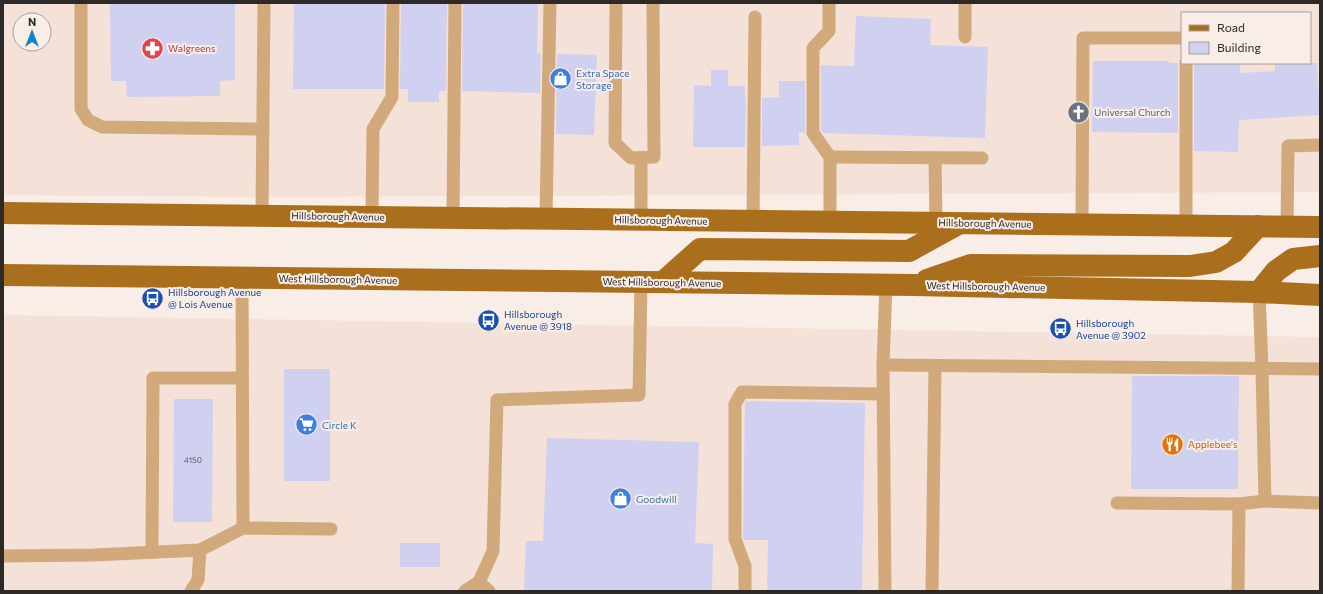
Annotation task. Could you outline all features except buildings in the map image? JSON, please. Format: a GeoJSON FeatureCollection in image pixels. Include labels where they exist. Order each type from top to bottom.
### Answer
{"type":"FeatureCollection","features":[{"type":"Feature","properties":{"kind":"main road","name":"Hillsborough Avenue"},"geometry":{"type":"LineString","coordinates":[[3,212],[1320,227]]}},
{"type":"Feature","properties":{"kind":"main road"},"geometry":{"type":"LineString","coordinates":[[663,282],[700,249],[909,251],[959,223]]}},
{"type":"Feature","properties":{"kind":"main road"},"geometry":{"type":"LineString","coordinates":[[912,285],[971,265],[1190,266],[1216,262],[1234,252],[1258,226]]}},
{"type":"Feature","properties":{"kind":"main road"},"geometry":{"type":"LineString","coordinates":[[1259,292],[1276,271],[1293,259],[1320,256]]}},
{"type":"Feature","properties":{"kind":"main road","name":"West Hillsborough Avenue"},"geometry":{"type":"LineString","coordinates":[[3,275],[886,284],[1259,292],[1320,295]]}},
{"type":"Feature","properties":{"kind":"lane"},"geometry":{"type":"LineString","coordinates":[[81,3],[81,109],[88,120],[102,127],[263,129]]}},
{"type":"Feature","properties":{"kind":"lane"},"geometry":{"type":"LineString","coordinates":[[262,216],[264,3]]}},
{"type":"Feature","properties":{"kind":"lane"},"geometry":{"type":"LineString","coordinates":[[372,216],[373,129],[392,97],[393,3]]}},
{"type":"Feature","properties":{"kind":"lane"},"geometry":{"type":"LineString","coordinates":[[453,218],[455,3]]}},
{"type":"Feature","properties":{"kind":"lane"},"geometry":{"type":"LineString","coordinates":[[546,218],[550,3]]}},
{"type":"Feature","properties":{"kind":"lane"},"geometry":{"type":"LineString","coordinates":[[616,3],[615,143],[631,158],[654,157],[653,3]]}},
{"type":"Feature","properties":{"kind":"lane"},"geometry":{"type":"LineString","coordinates":[[829,3],[829,31],[813,48],[813,133],[830,157],[830,222]]}},
{"type":"Feature","properties":{"kind":"lane"},"geometry":{"type":"LineString","coordinates":[[965,3],[965,37]]}},
{"type":"Feature","properties":{"kind":"lane"},"geometry":{"type":"LineString","coordinates":[[753,221],[755,17]]}},
{"type":"Feature","properties":{"kind":"lane"},"geometry":{"type":"LineString","coordinates":[[1082,224],[1083,38],[1181,38]]}},
{"type":"Feature","properties":{"kind":"lane"},"geometry":{"type":"LineString","coordinates":[[1186,64],[1186,225]]}},
{"type":"Feature","properties":{"kind":"lane"},"geometry":{"type":"LineString","coordinates":[[1287,226],[1288,146],[1320,145]]}},
{"type":"Feature","properties":{"kind":"lane"},"geometry":{"type":"LineString","coordinates":[[830,157],[982,158]]}},
{"type":"Feature","properties":{"kind":"lane"},"geometry":{"type":"LineString","coordinates":[[640,219],[641,158]]}},
{"type":"Feature","properties":{"kind":"lane"},"geometry":{"type":"LineString","coordinates":[[935,158],[936,223]]}},
{"type":"Feature","properties":{"kind":"lane"},"geometry":{"type":"LineString","coordinates":[[242,278],[243,528]]}},
{"type":"Feature","properties":{"kind":"lane"},"geometry":{"type":"LineString","coordinates":[[465,591],[479,582],[494,551],[497,400],[639,395],[640,282]]}},
{"type":"Feature","properties":{"kind":"lane"},"geometry":{"type":"LineString","coordinates":[[885,591],[884,365],[886,284]]}},
{"type":"Feature","properties":{"kind":"lane"},"geometry":{"type":"LineString","coordinates":[[1259,292],[1265,501]]}},
{"type":"Feature","properties":{"kind":"lane"},"geometry":{"type":"LineString","coordinates":[[884,365],[1320,369]]}},
{"type":"Feature","properties":{"kind":"lane"},"geometry":{"type":"LineString","coordinates":[[932,591],[935,366]]}},
{"type":"Feature","properties":{"kind":"lane"},"geometry":{"type":"LineString","coordinates":[[152,552],[153,378],[242,378]]}},
{"type":"Feature","properties":{"kind":"lane"},"geometry":{"type":"LineString","coordinates":[[745,591],[745,566],[735,539],[735,404],[742,392],[884,394]]}},
{"type":"Feature","properties":{"kind":"lane"},"geometry":{"type":"LineString","coordinates":[[1117,503],[1239,504],[1265,501],[1320,503]]}},
{"type":"Feature","properties":{"kind":"lane"},"geometry":{"type":"LineString","coordinates":[[1238,591],[1239,504]]}},
{"type":"Feature","properties":{"kind":"lane"},"geometry":{"type":"LineString","coordinates":[[3,556],[200,550],[243,528],[331,529]]}},
{"type":"Feature","properties":{"kind":"lane"},"geometry":{"type":"LineString","coordinates":[[192,591],[198,580],[200,550]]}},
{"type":"Feature","properties":{"kind":"lane"},"geometry":{"type":"LineString","coordinates":[[479,582],[489,591]]}},
{"type":"Feature","properties":{"kind":"shaded area"},"geometry":{"type":"Polygon","coordinates":[[[3,3],[1320,3],[1320,192],[265,197],[3,195],[3,3]]]}},
{"type":"Feature","properties":{"kind":"shaded area"},"geometry":{"type":"Polygon","coordinates":[[[3,315],[1320,337],[1320,591],[3,591],[3,315]]]}},
{"type":"Feature","properties":{"kind":"place","name":"Walgreens"},"geometry":{"type":"Point","coordinates":[152,48]}},
{"type":"Feature","properties":{"kind":"place","name":"Extra Space Storage"},"geometry":{"type":"Point","coordinates":[561,79]}},
{"type":"Feature","properties":{"kind":"place","name":"Universal Church"},"geometry":{"type":"Point","coordinates":[1078,112]}},
{"type":"Feature","properties":{"kind":"place","name":"Hillsborough Avenue @ Lois Avenue"},"geometry":{"type":"Point","coordinates":[152,298]}},
{"type":"Feature","properties":{"kind":"place","name":"Hillsborough Avenue @ 3918"},"geometry":{"type":"Point","coordinates":[488,320]}},
{"type":"Feature","properties":{"kind":"place","name":"Hillsborough Avenue @ 3902"},"geometry":{"type":"Point","coordinates":[1060,329]}},
{"type":"Feature","properties":{"kind":"place","name":"Circle K"},"geometry":{"type":"Point","coordinates":[307,425]}},
{"type":"Feature","properties":{"kind":"place","name":"Applebee's"},"geometry":{"type":"Point","coordinates":[1173,444]}},
{"type":"Feature","properties":{"kind":"place","name":"Goodwill"},"geometry":{"type":"Point","coordinates":[620,499]}}]}
